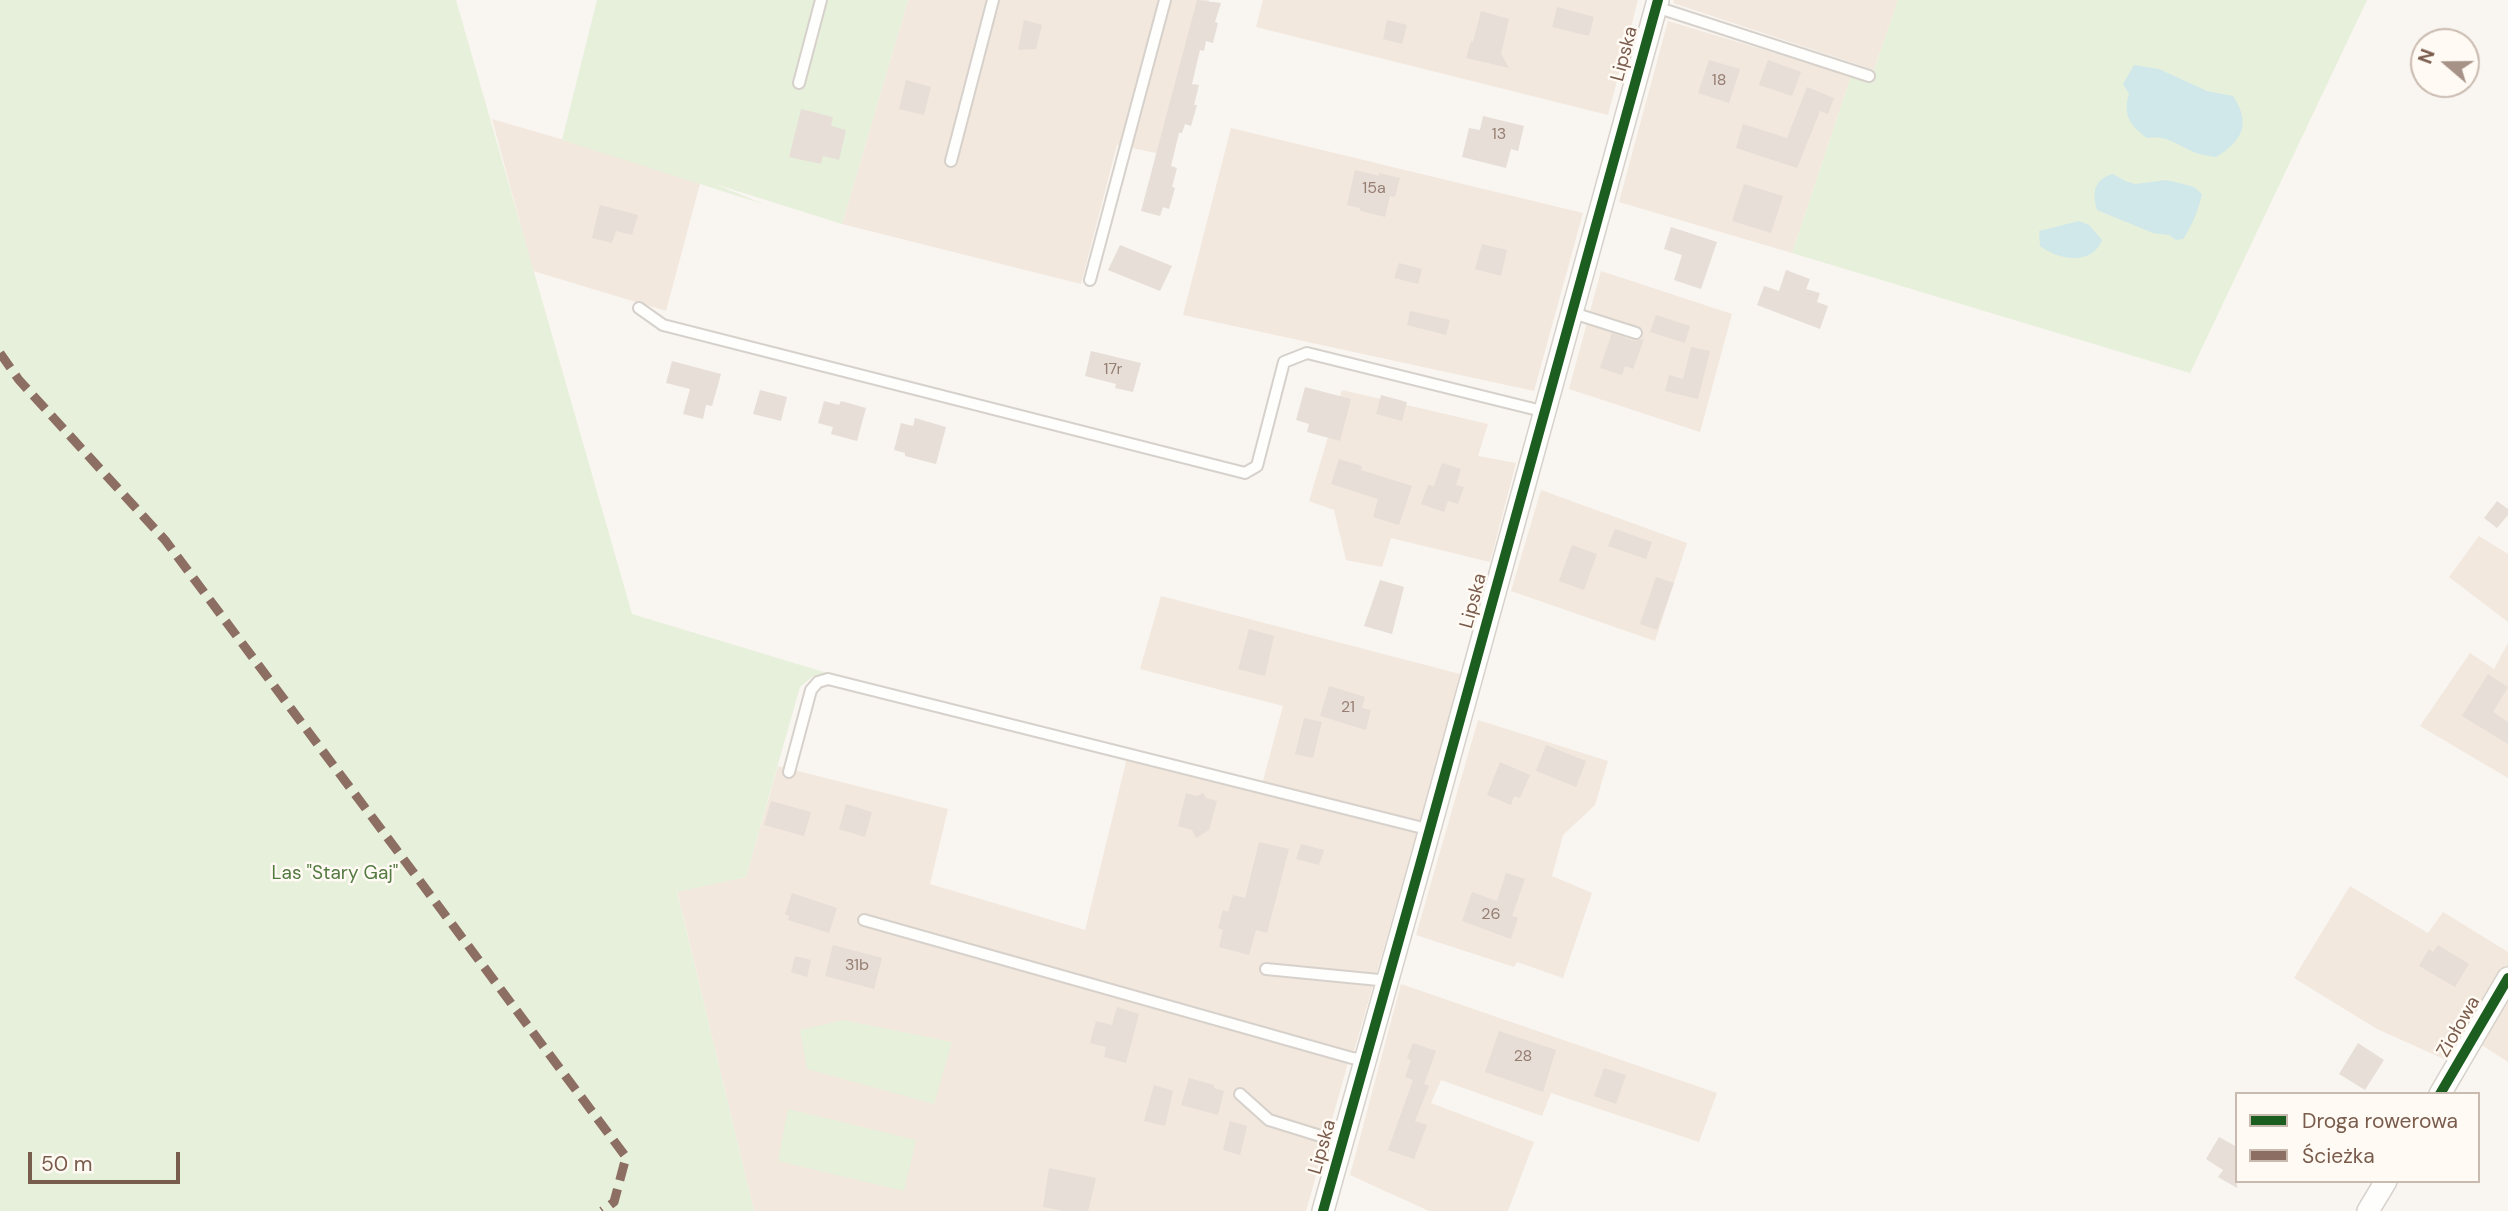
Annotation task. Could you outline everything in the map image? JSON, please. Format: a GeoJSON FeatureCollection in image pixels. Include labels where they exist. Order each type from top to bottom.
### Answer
{"type":"FeatureCollection","features":[{"type":"Feature","properties":{"kind":"street","name":"Lipska"},"geometry":{"type":"LineString","coordinates":[[1323,1211],[1431,830],[1657,3]]}},
{"type":"Feature","properties":{"kind":"street","name":"Ziołowa"},"geometry":{"type":"LineString","coordinates":[[2441,1092],[2508,978]]}},
{"type":"Feature","properties":{"kind":"street"},"geometry":{"type":"LineString","coordinates":[[2368,1211],[2385,1183]]}},
{"type":"Feature","properties":{"kind":"lane"},"geometry":{"type":"LineString","coordinates":[[799,83],[821,0]]}},
{"type":"Feature","properties":{"kind":"lane"},"geometry":{"type":"LineString","coordinates":[[951,161],[993,0]]}},
{"type":"Feature","properties":{"kind":"lane"},"geometry":{"type":"LineString","coordinates":[[1090,280],[1165,0]]}},
{"type":"Feature","properties":{"kind":"lane"},"geometry":{"type":"LineString","coordinates":[[1657,3],[1869,76]]}},
{"type":"Feature","properties":{"kind":"lane"},"geometry":{"type":"LineString","coordinates":[[639,309],[663,325],[1245,473],[1257,466],[1283,362],[1307,353],[1546,412]]}},
{"type":"Feature","properties":{"kind":"lane"},"geometry":{"type":"LineString","coordinates":[[1573,313],[1636,332]]}},
{"type":"Feature","properties":{"kind":"lane"},"geometry":{"type":"LineString","coordinates":[[789,772],[811,690],[818,682],[828,679],[1431,830]]}},
{"type":"Feature","properties":{"kind":"lane"},"geometry":{"type":"LineString","coordinates":[[864,920],[1366,1060]]}},
{"type":"Feature","properties":{"kind":"lane"},"geometry":{"type":"LineString","coordinates":[[1266,969],[1388,981]]}},
{"type":"Feature","properties":{"kind":"lane"},"geometry":{"type":"LineString","coordinates":[[1240,1094],[1269,1121],[1343,1143]]}},
{"type":"Feature","properties":{"kind":"shaded area"},"geometry":{"type":"Polygon","coordinates":[[[908,0],[1209,0],[1166,155],[1117,145],[1081,284],[842,224],[908,0]]]}},
{"type":"Feature","properties":{"kind":"shaded area"},"geometry":{"type":"Polygon","coordinates":[[[1263,0],[1638,0],[1608,115],[1256,27],[1263,0]]]}},
{"type":"Feature","properties":{"kind":"shaded area"},"geometry":{"type":"Polygon","coordinates":[[[1674,0],[1898,0],[1874,70],[1673,3],[1674,0]]]}},
{"type":"Feature","properties":{"kind":"shaded area"},"geometry":{"type":"Polygon","coordinates":[[[1668,21],[1851,76],[1792,253],[1619,202],[1668,21]]]}},
{"type":"Feature","properties":{"kind":"shaded area"},"geometry":{"type":"Polygon","coordinates":[[[492,119],[701,180],[666,311],[533,271],[492,119]]]}},
{"type":"Feature","properties":{"kind":"shaded area"},"geometry":{"type":"Polygon","coordinates":[[[1231,128],[1583,213],[1534,391],[1183,315],[1231,128]]]}},
{"type":"Feature","properties":{"kind":"shaded area"},"geometry":{"type":"Polygon","coordinates":[[[1601,271],[1732,314],[1700,432],[1569,389],[1601,271]]]}},
{"type":"Feature","properties":{"kind":"shaded area"},"geometry":{"type":"Polygon","coordinates":[[[1342,390],[1488,424],[1478,456],[1516,463],[1490,562],[1391,538],[1382,567],[1346,560],[1334,510],[1309,501],[1342,390]]]}},
{"type":"Feature","properties":{"kind":"shaded area"},"geometry":{"type":"Polygon","coordinates":[[[1541,490],[1687,543],[1655,641],[1511,591],[1541,490]]]}},
{"type":"Feature","properties":{"kind":"shaded area"},"geometry":{"type":"Polygon","coordinates":[[[2479,536],[2508,554],[2508,622],[2449,577],[2479,536]]]}},
{"type":"Feature","properties":{"kind":"shaded area"},"geometry":{"type":"Polygon","coordinates":[[[1161,596],[1460,674],[1459,687],[1352,1058],[857,911],[1348,1063],[1306,1211],[754,1211],[677,891],[746,877],[778,766],[948,809],[930,884],[1085,930],[1127,758],[1260,792],[1283,706],[1140,669],[1161,596]]]}},
{"type":"Feature","properties":{"kind":"shaded area"},"geometry":{"type":"Polygon","coordinates":[[[2508,643],[2508,778],[2420,726],[2470,653],[2494,669],[2508,643]]]}},
{"type":"Feature","properties":{"kind":"shaded area"},"geometry":{"type":"Polygon","coordinates":[[[1478,720],[1608,761],[1595,805],[1563,835],[1552,876],[1592,893],[1563,978],[1517,962],[1514,967],[1416,935],[1478,720]]]}},
{"type":"Feature","properties":{"kind":"shaded area"},"geometry":{"type":"Polygon","coordinates":[[[2350,886],[2428,933],[2443,912],[2508,952],[2508,969],[2453,1063],[2377,1029],[2294,978],[2350,886]]]}},
{"type":"Feature","properties":{"kind":"shaded area"},"geometry":{"type":"Polygon","coordinates":[[[1401,984],[1717,1093],[1699,1142],[1551,1093],[1542,1116],[1441,1080],[1431,1103],[1534,1142],[1508,1211],[1429,1211],[1350,1175],[1401,984]]]}},
{"type":"Feature","properties":{"kind":"shaded area"},"geometry":{"type":"Polygon","coordinates":[[[2508,988],[2508,1062],[2477,1042],[2508,988]]]}},
{"type":"Feature","properties":{"kind":"green space","name":"Las \"Stary Gaj\""},"geometry":{"type":"Polygon","coordinates":[[[0,0],[456,0],[632,614],[827,673],[812,677],[800,687],[746,877],[677,892],[754,1211],[0,1211],[0,0]]]}},
{"type":"Feature","properties":{"kind":"green space"},"geometry":{"type":"Polygon","coordinates":[[[597,0],[908,0],[842,224],[715,184],[763,204],[562,140],[597,0]]]}},
{"type":"Feature","properties":{"kind":"green space"},"geometry":{"type":"Polygon","coordinates":[[[1898,0],[2367,0],[2190,373],[1792,253],[1851,76],[1870,82],[1898,0]]]}},
{"type":"Feature","properties":{"kind":"green space"},"geometry":{"type":"Polygon","coordinates":[[[843,1020],[952,1042],[934,1104],[807,1069],[800,1030],[843,1020]]]}},
{"type":"Feature","properties":{"kind":"green space"},"geometry":{"type":"Polygon","coordinates":[[[788,1109],[916,1140],[904,1191],[778,1161],[788,1109]]]}},
{"type":"Feature","properties":{"kind":"water"},"geometry":{"type":"Polygon","coordinates":[[[2134,65],[2159,69],[2207,91],[2233,96],[2239,106],[2243,123],[2233,145],[2216,157],[2197,153],[2166,139],[2147,138],[2132,125],[2127,114],[2129,94],[2123,84],[2134,65]]]}},
{"type":"Feature","properties":{"kind":"water"},"geometry":{"type":"Polygon","coordinates":[[[2113,174],[2135,184],[2166,180],[2194,187],[2202,194],[2195,217],[2183,239],[2176,240],[2169,235],[2153,233],[2097,210],[2096,187],[2102,179],[2113,174]]]}},
{"type":"Feature","properties":{"kind":"water"},"geometry":{"type":"Polygon","coordinates":[[[2079,221],[2089,225],[2102,240],[2091,254],[2065,257],[2040,246],[2039,231],[2079,221]]]}},
{"type":"Feature","properties":{"kind":"building"},"geometry":{"type":"Polygon","coordinates":[[[1197,0],[1221,3],[1215,22],[1218,23],[1213,43],[1206,41],[1204,51],[1200,50],[1192,84],[1199,85],[1194,105],[1197,105],[1191,126],[1185,124],[1182,133],[1179,133],[1171,166],[1177,168],[1172,187],[1175,188],[1169,209],[1163,207],[1160,216],[1141,211],[1197,0]]]}},
{"type":"Feature","properties":{"kind":"building"},"geometry":{"type":"Polygon","coordinates":[[[1557,7],[1594,17],[1589,36],[1552,27],[1557,7]]]}},
{"type":"Feature","properties":{"kind":"building"},"geometry":{"type":"Polygon","coordinates":[[[1481,11],[1509,19],[1501,54],[1509,68],[1466,58],[1481,11]]]}},
{"type":"Feature","properties":{"kind":"building"},"geometry":{"type":"Polygon","coordinates":[[[1024,20],[1042,25],[1036,49],[1018,50],[1024,20]]]}},
{"type":"Feature","properties":{"kind":"building"},"geometry":{"type":"Polygon","coordinates":[[[1387,20],[1407,25],[1402,44],[1383,39],[1387,20]]]}},
{"type":"Feature","properties":{"kind":"building"},"geometry":{"type":"Polygon","coordinates":[[[1709,60],[1740,69],[1729,103],[1698,93],[1709,60]]]}},
{"type":"Feature","properties":{"kind":"building"},"geometry":{"type":"Polygon","coordinates":[[[1768,60],[1801,72],[1792,96],[1759,85],[1768,60]]]}},
{"type":"Feature","properties":{"kind":"building"},"geometry":{"type":"Polygon","coordinates":[[[906,80],[931,87],[924,115],[899,109],[906,80]]]}},
{"type":"Feature","properties":{"kind":"building"},"geometry":{"type":"Polygon","coordinates":[[[1807,87],[1834,98],[1828,114],[1820,111],[1797,168],[1736,148],[1743,124],[1787,138],[1807,87]]]}},
{"type":"Feature","properties":{"kind":"building"},"geometry":{"type":"Polygon","coordinates":[[[801,109],[833,117],[831,126],[846,130],[839,160],[823,156],[821,164],[789,157],[801,109]]]}},
{"type":"Feature","properties":{"kind":"building"},"geometry":{"type":"Polygon","coordinates":[[[1483,116],[1524,126],[1518,151],[1511,149],[1506,168],[1462,157],[1469,128],[1480,130],[1483,116]]]}},
{"type":"Feature","properties":{"kind":"building"},"geometry":{"type":"Polygon","coordinates":[[[1355,170],[1400,178],[1395,197],[1390,196],[1385,217],[1347,205],[1355,170]]]}},
{"type":"Feature","properties":{"kind":"building"},"geometry":{"type":"Polygon","coordinates":[[[1744,184],[1783,196],[1771,233],[1732,221],[1744,184]]]}},
{"type":"Feature","properties":{"kind":"building"},"geometry":{"type":"Polygon","coordinates":[[[600,205],[638,215],[632,235],[616,231],[612,243],[592,238],[600,205]]]}},
{"type":"Feature","properties":{"kind":"building"},"geometry":{"type":"Polygon","coordinates":[[[1671,227],[1717,242],[1701,289],[1674,280],[1682,255],[1664,249],[1671,227]]]}},
{"type":"Feature","properties":{"kind":"building"},"geometry":{"type":"Polygon","coordinates":[[[1482,244],[1507,250],[1501,276],[1475,269],[1482,244]]]}},
{"type":"Feature","properties":{"kind":"building"},"geometry":{"type":"Polygon","coordinates":[[[1120,245],[1172,266],[1160,291],[1108,270],[1120,245]]]}},
{"type":"Feature","properties":{"kind":"building"},"geometry":{"type":"Polygon","coordinates":[[[1399,263],[1422,269],[1418,284],[1394,278],[1399,263]]]}},
{"type":"Feature","properties":{"kind":"building"},"geometry":{"type":"Polygon","coordinates":[[[1786,270],[1810,279],[1806,289],[1820,293],[1817,302],[1828,306],[1820,329],[1757,305],[1764,286],[1779,291],[1786,270]]]}},
{"type":"Feature","properties":{"kind":"building"},"geometry":{"type":"Polygon","coordinates":[[[1410,311],[1450,320],[1446,335],[1407,325],[1410,311]]]}},
{"type":"Feature","properties":{"kind":"building"},"geometry":{"type":"Polygon","coordinates":[[[1656,315],[1690,326],[1685,343],[1650,332],[1656,315]]]}},
{"type":"Feature","properties":{"kind":"building"},"geometry":{"type":"Polygon","coordinates":[[[1612,333],[1634,341],[1644,339],[1633,369],[1625,366],[1622,375],[1600,368],[1612,333]]]}},
{"type":"Feature","properties":{"kind":"building"},"geometry":{"type":"Polygon","coordinates":[[[1691,347],[1710,351],[1698,399],[1665,391],[1669,375],[1683,379],[1691,347]]]}},
{"type":"Feature","properties":{"kind":"building"},"geometry":{"type":"Polygon","coordinates":[[[1091,351],[1141,363],[1133,392],[1115,388],[1116,384],[1085,376],[1091,351]]]}},
{"type":"Feature","properties":{"kind":"building"},"geometry":{"type":"Polygon","coordinates":[[[672,361],[721,374],[712,406],[706,405],[703,419],[683,414],[690,389],[666,383],[672,361]]]}},
{"type":"Feature","properties":{"kind":"building"},"geometry":{"type":"Polygon","coordinates":[[[1305,387],[1351,399],[1340,441],[1307,432],[1309,424],[1296,420],[1305,387]]]}},
{"type":"Feature","properties":{"kind":"building"},"geometry":{"type":"Polygon","coordinates":[[[760,390],[787,397],[781,421],[753,414],[760,390]]]}},
{"type":"Feature","properties":{"kind":"building"},"geometry":{"type":"Polygon","coordinates":[[[1381,395],[1407,402],[1402,421],[1376,414],[1381,395]]]}},
{"type":"Feature","properties":{"kind":"building"},"geometry":{"type":"Polygon","coordinates":[[[824,401],[839,405],[841,401],[866,408],[857,441],[831,434],[833,427],[818,423],[824,401]]]}},
{"type":"Feature","properties":{"kind":"building"},"geometry":{"type":"Polygon","coordinates":[[[915,418],[946,427],[936,464],[905,456],[905,453],[894,450],[901,423],[913,426],[915,418]]]}},
{"type":"Feature","properties":{"kind":"building"},"geometry":{"type":"Polygon","coordinates":[[[1339,459],[1362,466],[1361,470],[1412,486],[1399,525],[1373,517],[1378,499],[1331,484],[1339,459]]]}},
{"type":"Feature","properties":{"kind":"building"},"geometry":{"type":"Polygon","coordinates":[[[1442,463],[1461,469],[1456,485],[1464,487],[1458,504],[1448,501],[1444,512],[1421,504],[1428,485],[1434,486],[1442,463]]]}},
{"type":"Feature","properties":{"kind":"building"},"geometry":{"type":"Polygon","coordinates":[[[2497,501],[2508,509],[2508,515],[2497,528],[2484,518],[2497,501]]]}},
{"type":"Feature","properties":{"kind":"building"},"geometry":{"type":"Polygon","coordinates":[[[1615,529],[1652,542],[1646,559],[1608,546],[1615,529]]]}},
{"type":"Feature","properties":{"kind":"building"},"geometry":{"type":"Polygon","coordinates":[[[1572,545],[1597,554],[1584,590],[1559,581],[1572,545]]]}},
{"type":"Feature","properties":{"kind":"building"},"geometry":{"type":"Polygon","coordinates":[[[1656,577],[1674,583],[1657,630],[1640,624],[1656,577]]]}},
{"type":"Feature","properties":{"kind":"building"},"geometry":{"type":"Polygon","coordinates":[[[1380,580],[1404,587],[1392,634],[1364,626],[1380,580]]]}},
{"type":"Feature","properties":{"kind":"building"},"geometry":{"type":"Polygon","coordinates":[[[1249,629],[1274,636],[1265,676],[1238,669],[1249,629]]]}},
{"type":"Feature","properties":{"kind":"building"},"geometry":{"type":"Polygon","coordinates":[[[2488,674],[2508,687],[2493,712],[2508,722],[2508,744],[2462,716],[2488,674]]]}},
{"type":"Feature","properties":{"kind":"building"},"geometry":{"type":"Polygon","coordinates":[[[1329,686],[1365,697],[1362,708],[1371,710],[1366,730],[1320,716],[1329,686]]]}},
{"type":"Feature","properties":{"kind":"building"},"geometry":{"type":"Polygon","coordinates":[[[1304,718],[1322,722],[1313,758],[1295,754],[1304,718]]]}},
{"type":"Feature","properties":{"kind":"building"},"geometry":{"type":"Polygon","coordinates":[[[1546,745],[1586,761],[1576,787],[1536,771],[1546,745]]]}},
{"type":"Feature","properties":{"kind":"building"},"geometry":{"type":"Polygon","coordinates":[[[1500,762],[1530,775],[1520,798],[1514,796],[1511,805],[1487,795],[1500,762]]]}},
{"type":"Feature","properties":{"kind":"building"},"geometry":{"type":"Polygon","coordinates":[[[1186,793],[1197,796],[1203,793],[1206,798],[1217,801],[1209,830],[1196,838],[1192,830],[1178,826],[1186,793]]]}},
{"type":"Feature","properties":{"kind":"building"},"geometry":{"type":"Polygon","coordinates":[[[771,801],[811,812],[804,836],[764,825],[771,801]]]}},
{"type":"Feature","properties":{"kind":"building"},"geometry":{"type":"Polygon","coordinates":[[[846,804],[872,812],[865,837],[839,829],[846,804]]]}},
{"type":"Feature","properties":{"kind":"building"},"geometry":{"type":"Polygon","coordinates":[[[1259,842],[1289,849],[1267,933],[1256,930],[1249,955],[1219,947],[1223,930],[1218,928],[1223,910],[1228,912],[1233,895],[1245,898],[1259,842]]]}},
{"type":"Feature","properties":{"kind":"building"},"geometry":{"type":"Polygon","coordinates":[[[1301,844],[1324,850],[1319,865],[1296,859],[1301,844]]]}},
{"type":"Feature","properties":{"kind":"building"},"geometry":{"type":"Polygon","coordinates":[[[1506,873],[1525,879],[1512,916],[1518,918],[1511,939],[1462,921],[1472,892],[1497,901],[1506,873]]]}},
{"type":"Feature","properties":{"kind":"building"},"geometry":{"type":"Polygon","coordinates":[[[792,893],[837,908],[829,933],[788,920],[789,916],[785,914],[792,893]]]}},
{"type":"Feature","properties":{"kind":"building"},"geometry":{"type":"Polygon","coordinates":[[[833,945],[882,958],[874,989],[825,976],[833,945]]]}},
{"type":"Feature","properties":{"kind":"building"},"geometry":{"type":"Polygon","coordinates":[[[2438,945],[2469,964],[2455,987],[2419,966],[2429,949],[2433,952],[2438,945]]]}},
{"type":"Feature","properties":{"kind":"building"},"geometry":{"type":"Polygon","coordinates":[[[795,956],[811,960],[807,977],[791,972],[795,956]]]}},
{"type":"Feature","properties":{"kind":"building"},"geometry":{"type":"Polygon","coordinates":[[[1117,1007],[1139,1014],[1126,1063],[1104,1057],[1106,1047],[1090,1043],[1096,1021],[1112,1025],[1117,1007]]]}},
{"type":"Feature","properties":{"kind":"building"},"geometry":{"type":"Polygon","coordinates":[[[1499,1031],[1556,1050],[1543,1092],[1485,1072],[1499,1031]]]}},
{"type":"Feature","properties":{"kind":"building"},"geometry":{"type":"Polygon","coordinates":[[[1413,1043],[1436,1051],[1424,1084],[1429,1086],[1415,1121],[1427,1125],[1414,1159],[1388,1150],[1413,1080],[1405,1077],[1411,1060],[1407,1058],[1413,1043]]]}},
{"type":"Feature","properties":{"kind":"building"},"geometry":{"type":"Polygon","coordinates":[[[2358,1043],[2384,1060],[2365,1090],[2339,1074],[2358,1043]]]}},
{"type":"Feature","properties":{"kind":"building"},"geometry":{"type":"Polygon","coordinates":[[[1604,1068],[1626,1075],[1616,1104],[1594,1096],[1604,1068]]]}},
{"type":"Feature","properties":{"kind":"building"},"geometry":{"type":"Polygon","coordinates":[[[1189,1078],[1214,1085],[1214,1088],[1224,1091],[1218,1115],[1181,1105],[1189,1078]]]}},
{"type":"Feature","properties":{"kind":"building"},"geometry":{"type":"Polygon","coordinates":[[[1154,1085],[1173,1091],[1165,1126],[1144,1121],[1154,1085]]]}},
{"type":"Feature","properties":{"kind":"building"},"geometry":{"type":"Polygon","coordinates":[[[1230,1121],[1247,1126],[1240,1155],[1223,1150],[1230,1121]]]}},
{"type":"Feature","properties":{"kind":"building"},"geometry":{"type":"Polygon","coordinates":[[[2219,1137],[2235,1146],[2237,1188],[2218,1177],[2223,1170],[2206,1159],[2219,1137]]]}},
{"type":"Feature","properties":{"kind":"building"},"geometry":{"type":"Polygon","coordinates":[[[1049,1168],[1096,1178],[1088,1211],[1063,1211],[1043,1207],[1049,1168]]]}},
{"type":"Feature","properties":{"kind":"marked path"},"geometry":{"type":"LineString","coordinates":[[0,353],[19,380],[165,540],[626,1157],[614,1202],[602,1211]]}},
{"type":"Feature","properties":{"kind":"cycle path"},"geometry":{"type":"LineString","coordinates":[[1323,1211],[1658,0]]}},
{"type":"Feature","properties":{"kind":"cycle path"},"geometry":{"type":"LineString","coordinates":[[2441,1092],[2508,978]]}}]}
